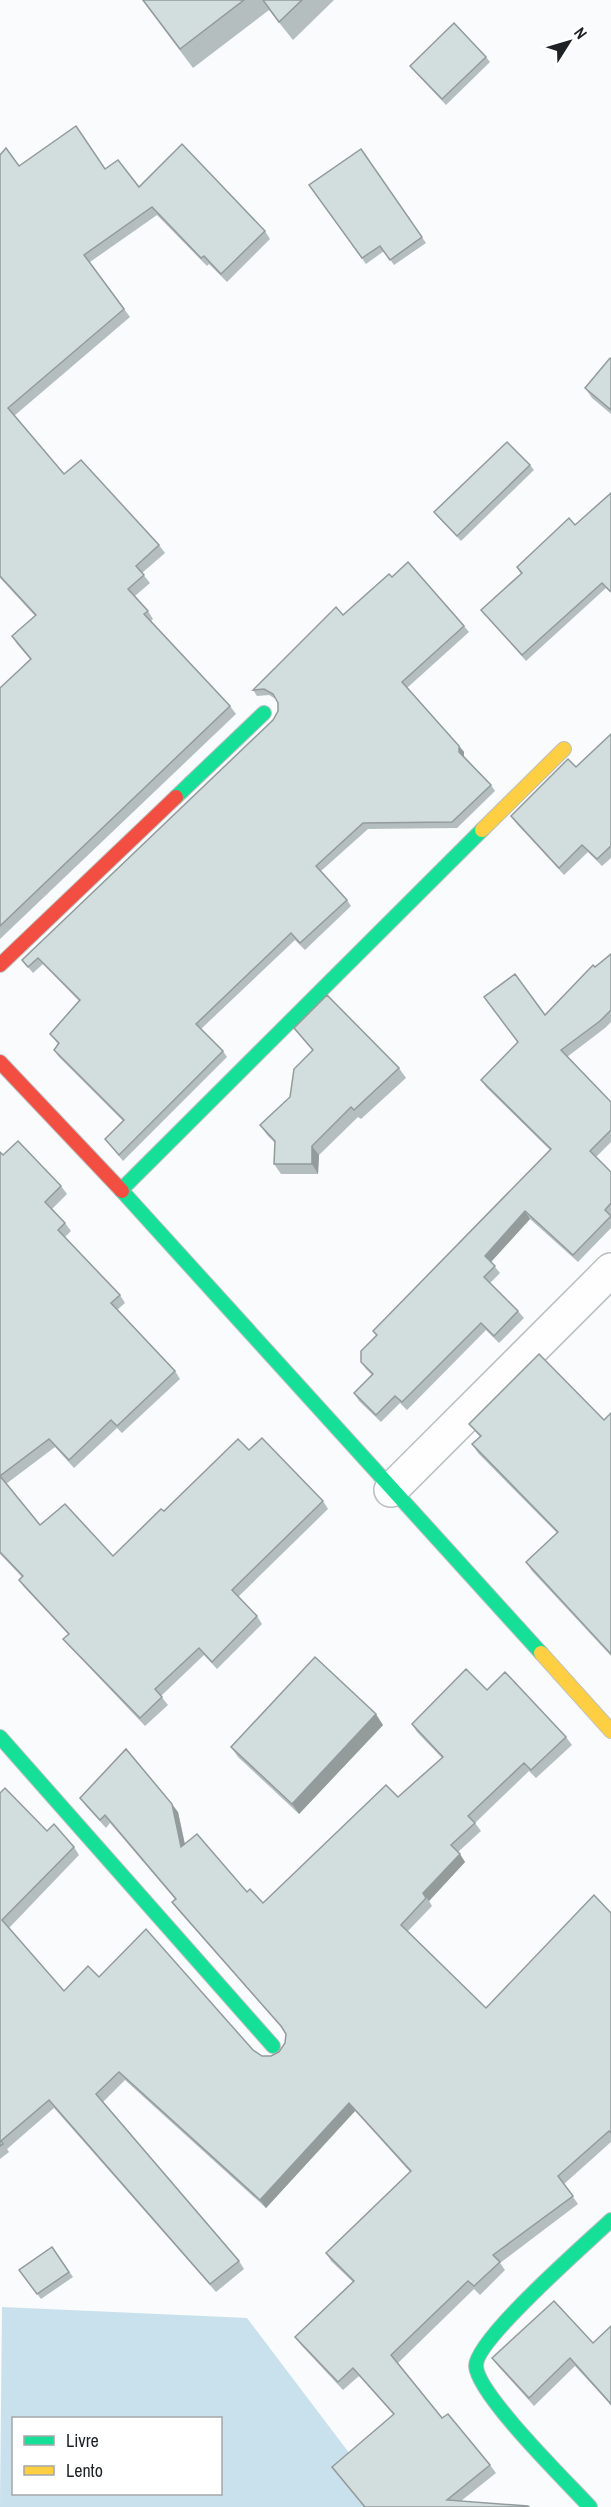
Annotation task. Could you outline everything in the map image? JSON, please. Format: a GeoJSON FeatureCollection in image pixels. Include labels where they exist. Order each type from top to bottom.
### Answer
{"type":"FeatureCollection","features":[{"type":"Feature","properties":{"kind":"street"},"geometry":{"type":"LineString","coordinates":[[0,965],[264,713]]}},
{"type":"Feature","properties":{"kind":"street"},"geometry":{"type":"LineString","coordinates":[[122,1190],[564,749]]}},
{"type":"Feature","properties":{"kind":"street"},"geometry":{"type":"LineString","coordinates":[[0,1062],[122,1190],[611,1731]]}},
{"type":"Feature","properties":{"kind":"street"},"geometry":{"type":"LineString","coordinates":[[391,1490],[611,1270]]}},
{"type":"Feature","properties":{"kind":"street"},"geometry":{"type":"LineString","coordinates":[[0,1737],[273,2046]]}},
{"type":"Feature","properties":{"kind":"street"},"geometry":{"type":"LineString","coordinates":[[590,2507],[493,2400],[480,2380],[476,2365],[479,2351],[497,2331],[611,2220]]}},
{"type":"Feature","properties":{"kind":"shaded area"},"geometry":{"type":"Polygon","coordinates":[[[2,2307],[247,2318],[390,2507],[0,2507],[2,2307]]]}},
{"type":"Feature","properties":{"kind":"building"},"geometry":{"type":"Polygon","coordinates":[[[143,0],[244,0],[180,49],[143,0]]]}},
{"type":"Feature","properties":{"kind":"building"},"geometry":{"type":"Polygon","coordinates":[[[263,0],[302,0],[279,22],[263,0]]]}},
{"type":"Feature","properties":{"kind":"building"},"geometry":{"type":"Polygon","coordinates":[[[454,23],[486,57],[442,99],[410,66],[454,23]]]}},
{"type":"Feature","properties":{"kind":"building"},"geometry":{"type":"Polygon","coordinates":[[[76,126],[105,169],[118,160],[139,187],[182,144],[265,231],[221,274],[204,256],[201,258],[152,207],[84,255],[124,309],[8,408],[64,474],[81,460],[159,545],[136,566],[144,575],[128,589],[148,611],[144,614],[230,706],[0,926],[0,688],[31,659],[12,636],[36,615],[0,576],[0,155],[6,148],[19,166],[76,126]]]}},
{"type":"Feature","properties":{"kind":"building"},"geometry":{"type":"Polygon","coordinates":[[[361,149],[422,237],[390,260],[380,246],[362,258],[309,185],[361,149]]]}},
{"type":"Feature","properties":{"kind":"building"},"geometry":{"type":"Polygon","coordinates":[[[611,359],[611,410],[585,388],[611,359]]]}},
{"type":"Feature","properties":{"kind":"building"},"geometry":{"type":"Polygon","coordinates":[[[507,442],[530,465],[457,536],[434,512],[507,442]]]}},
{"type":"Feature","properties":{"kind":"building"},"geometry":{"type":"Polygon","coordinates":[[[611,493],[611,590],[602,583],[522,655],[481,610],[522,573],[517,567],[569,518],[575,525],[611,493]]]}},
{"type":"Feature","properties":{"kind":"building"},"geometry":{"type":"Polygon","coordinates":[[[408,562],[464,626],[402,682],[459,746],[459,752],[491,785],[452,822],[363,823],[316,866],[347,900],[300,943],[291,933],[196,1024],[223,1051],[119,1155],[105,1139],[124,1120],[54,1050],[59,1043],[50,1034],[80,1000],[38,958],[28,967],[22,960],[273,720],[278,711],[278,703],[273,694],[264,689],[253,690],[336,607],[343,615],[389,574],[392,577],[408,562]]]}},
{"type":"Feature","properties":{"kind":"building"},"geometry":{"type":"Polygon","coordinates":[[[611,734],[611,846],[597,859],[582,845],[559,868],[511,816],[568,759],[576,767],[611,734]]]}},
{"type":"Feature","properties":{"kind":"building"},"geometry":{"type":"Polygon","coordinates":[[[611,954],[611,1010],[561,1050],[611,1102],[611,1130],[590,1151],[611,1172],[611,1203],[605,1210],[611,1216],[573,1255],[525,1211],[485,1256],[495,1266],[484,1277],[518,1311],[494,1336],[481,1323],[402,1402],[395,1396],[376,1415],[354,1393],[373,1374],[361,1362],[361,1351],[377,1335],[373,1331],[551,1149],[481,1080],[518,1042],[484,997],[515,974],[545,1015],[593,965],[595,967],[611,954]]]}},
{"type":"Feature","properties":{"kind":"building"},"geometry":{"type":"Polygon","coordinates":[[[327,995],[399,1068],[354,1110],[351,1107],[312,1146],[312,1164],[274,1164],[275,1141],[260,1125],[290,1097],[294,1069],[313,1050],[294,1028],[327,995]]]}},
{"type":"Feature","properties":{"kind":"building"},"geometry":{"type":"Polygon","coordinates":[[[18,1141],[61,1186],[45,1202],[65,1223],[58,1230],[120,1295],[111,1303],[175,1371],[117,1426],[111,1420],[69,1460],[49,1439],[0,1476],[0,1152],[3,1155],[18,1141]]]}},
{"type":"Feature","properties":{"kind":"building"},"geometry":{"type":"Polygon","coordinates":[[[539,1354],[604,1420],[611,1413],[611,1654],[526,1562],[558,1532],[472,1444],[481,1436],[469,1424],[539,1354]]]}},
{"type":"Feature","properties":{"kind":"building"},"geometry":{"type":"Polygon","coordinates":[[[262,1438],[323,1501],[232,1590],[257,1616],[212,1662],[199,1648],[155,1689],[162,1697],[140,1718],[63,1639],[69,1634],[19,1580],[23,1576],[0,1552],[0,1476],[40,1525],[65,1504],[113,1556],[161,1509],[164,1511],[238,1439],[249,1450],[262,1438]]]}},
{"type":"Feature","properties":{"kind":"building"},"geometry":{"type":"Polygon","coordinates":[[[315,1657],[376,1714],[292,1804],[231,1747],[315,1657]]]}},
{"type":"Feature","properties":{"kind":"building"},"geometry":{"type":"Polygon","coordinates":[[[466,1669],[487,1690],[505,1672],[566,1737],[531,1770],[524,1763],[468,1816],[475,1823],[451,1845],[460,1854],[423,1893],[426,1898],[401,1925],[486,2008],[594,1895],[611,1913],[611,2133],[609,2131],[558,2176],[573,2196],[493,2255],[500,2262],[474,2286],[468,2281],[391,2355],[442,2418],[448,2414],[490,2465],[447,2500],[529,2507],[365,2507],[332,2467],[394,2414],[353,2368],[338,2382],[295,2337],[354,2281],[326,2253],[411,2171],[349,2103],[260,2200],[119,2072],[96,2094],[239,2261],[210,2284],[49,2100],[1,2141],[3,2144],[0,2146],[0,1793],[5,1788],[47,1831],[54,1824],[74,1847],[2,1920],[64,1991],[88,1966],[99,1977],[146,1929],[253,2050],[262,2056],[271,2056],[279,2052],[285,2043],[286,2034],[281,2026],[172,1902],[176,1899],[105,1815],[100,1820],[80,1798],[126,1749],[172,1804],[181,1847],[197,1834],[247,1892],[250,1889],[263,1903],[386,1785],[398,1797],[443,1757],[412,1724],[466,1669]]]}},
{"type":"Feature","properties":{"kind":"building"},"geometry":{"type":"Polygon","coordinates":[[[52,2247],[69,2272],[37,2294],[19,2270],[52,2247]]]}},
{"type":"Feature","properties":{"kind":"building"},"geometry":{"type":"Polygon","coordinates":[[[554,2301],[593,2343],[611,2326],[611,2404],[570,2358],[529,2398],[492,2358],[554,2301]]]}},
{"type":"Feature","properties":{"kind":"traffic: fast"},"geometry":{"type":"LineString","coordinates":[[176,797],[264,713]]}},
{"type":"Feature","properties":{"kind":"traffic: fast"},"geometry":{"type":"LineString","coordinates":[[121,1190],[482,830]]}},
{"type":"Feature","properties":{"kind":"traffic: fast"},"geometry":{"type":"LineString","coordinates":[[122,1191],[541,1653]]}},
{"type":"Feature","properties":{"kind":"traffic: fast"},"geometry":{"type":"LineString","coordinates":[[0,1737],[273,2046]]}},
{"type":"Feature","properties":{"kind":"traffic: fast"},"geometry":{"type":"LineString","coordinates":[[590,2507],[507,2417],[480,2379],[476,2366],[481,2353],[493,2335],[512,2314],[611,2220]]}},
{"type":"Feature","properties":{"kind":"traffic: slow"},"geometry":{"type":"LineString","coordinates":[[482,830],[564,749]]}},
{"type":"Feature","properties":{"kind":"traffic: slow"},"geometry":{"type":"LineString","coordinates":[[541,1653],[611,1731]]}},
{"type":"Feature","properties":{"kind":"traffic: jam"},"geometry":{"type":"LineString","coordinates":[[0,965],[176,797]]}},
{"type":"Feature","properties":{"kind":"traffic: jam"},"geometry":{"type":"LineString","coordinates":[[0,1062],[122,1191]]}}]}
